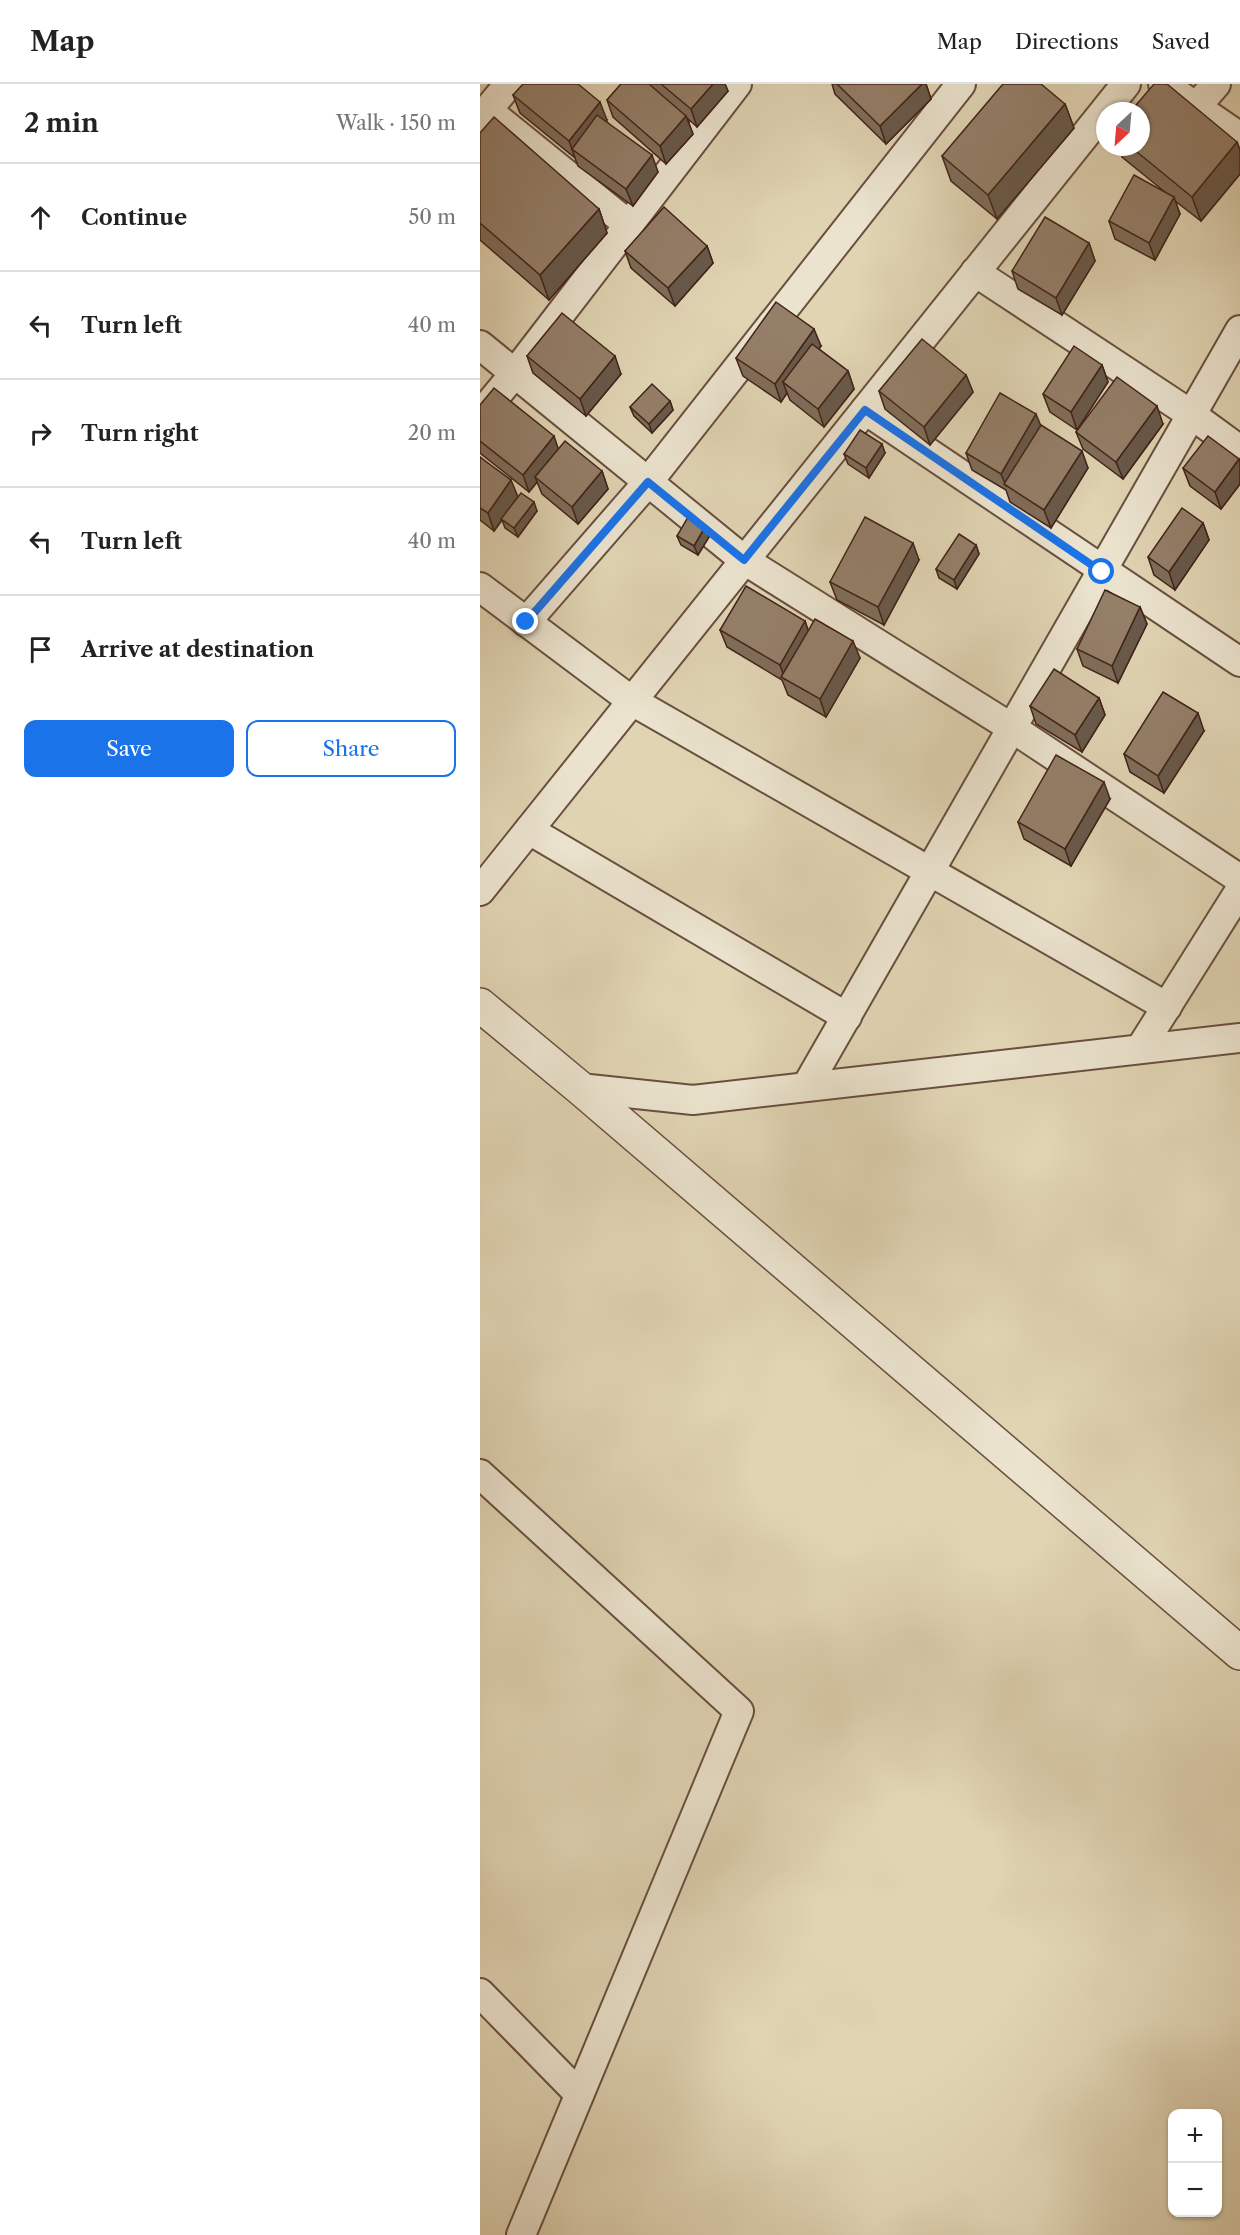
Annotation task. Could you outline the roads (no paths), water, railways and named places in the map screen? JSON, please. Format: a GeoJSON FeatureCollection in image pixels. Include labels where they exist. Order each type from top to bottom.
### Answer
{"type":"FeatureCollection","features":[{"type":"Feature","properties":{"kind":"street"},"geometry":{"type":"LineString","coordinates":[[509,84],[484,115],[629,225]]}},
{"type":"Feature","properties":{"kind":"street"},"geometry":{"type":"LineString","coordinates":[[480,415],[515,373],[737,84]]}},
{"type":"Feature","properties":{"kind":"street"},"geometry":{"type":"LineString","coordinates":[[526,622],[648,482],[961,84]]}},
{"type":"Feature","properties":{"kind":"street"},"geometry":{"type":"LineString","coordinates":[[480,891],[1126,84]]}},
{"type":"Feature","properties":{"kind":"street"},"geometry":{"type":"LineString","coordinates":[[1163,84],[1240,137]]}},
{"type":"Feature","properties":{"kind":"street"},"geometry":{"type":"LineString","coordinates":[[1196,107],[1216,84]]}},
{"type":"Feature","properties":{"kind":"street"},"geometry":{"type":"LineString","coordinates":[[975,272],[1240,450]]}},
{"type":"Feature","properties":{"kind":"street"},"geometry":{"type":"LineString","coordinates":[[806,1088],[1240,330]]}},
{"type":"Feature","properties":{"kind":"street"},"geometry":{"type":"LineString","coordinates":[[480,345],[744,560],[1012,728],[1240,879]]}},
{"type":"Feature","properties":{"kind":"street"},"geometry":{"type":"LineString","coordinates":[[865,410],[1102,572],[1240,662]]}},
{"type":"Feature","properties":{"kind":"street"},"geometry":{"type":"LineString","coordinates":[[480,587],[632,702],[1167,1007]]}},
{"type":"Feature","properties":{"kind":"street"},"geometry":{"type":"LineString","coordinates":[[529,830],[847,1017]]}},
{"type":"Feature","properties":{"kind":"street"},"geometry":{"type":"LineString","coordinates":[[1140,1049],[1240,890]]}},
{"type":"Feature","properties":{"kind":"street"},"geometry":{"type":"LineString","coordinates":[[480,1005],[1240,1653]]}},
{"type":"Feature","properties":{"kind":"street"},"geometry":{"type":"LineString","coordinates":[[580,1088],[693,1100],[1240,1038]]}},
{"type":"Feature","properties":{"kind":"street"},"geometry":{"type":"LineString","coordinates":[[480,1474],[739,1711],[521,2235]]}},
{"type":"Feature","properties":{"kind":"street"},"geometry":{"type":"LineString","coordinates":[[480,1993],[579,2094]]}}]}
